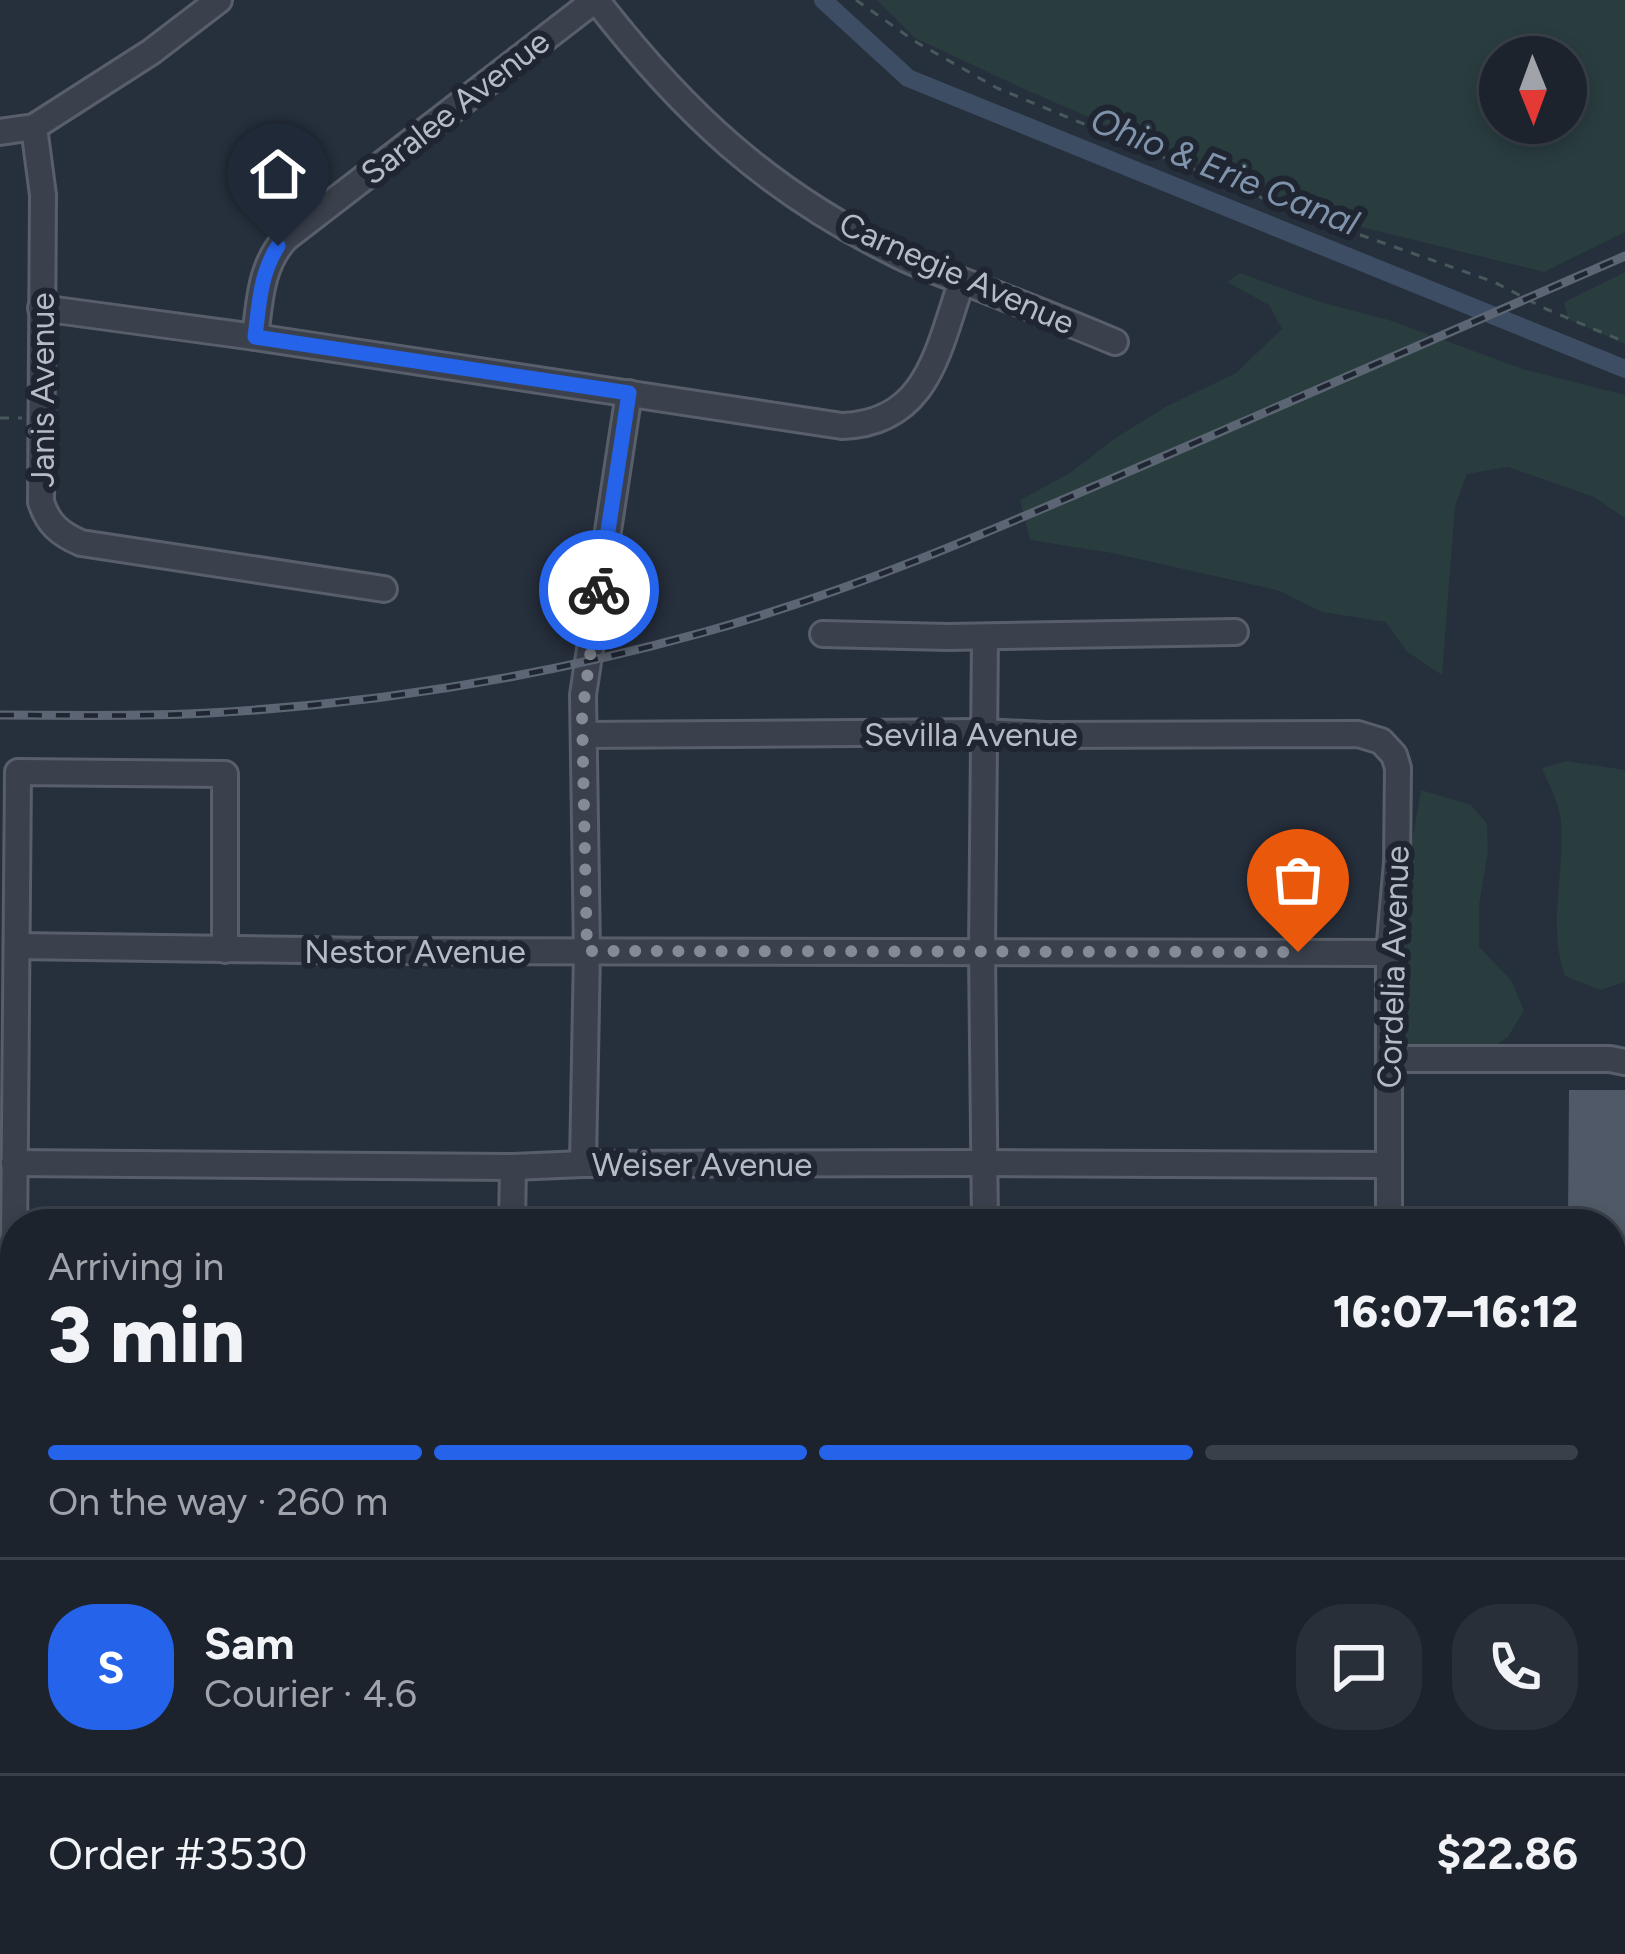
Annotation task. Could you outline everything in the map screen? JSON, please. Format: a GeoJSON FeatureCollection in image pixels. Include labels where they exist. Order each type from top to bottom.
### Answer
{"type":"FeatureCollection","features":[{"type":"Feature","properties":{"kind":"street"},"geometry":{"type":"LineString","coordinates":[[0,132],[34,128],[151,52],[219,0]]}},
{"type":"Feature","properties":{"kind":"street","name":"Carnegie Avenue"},"geometry":{"type":"LineString","coordinates":[[596,0],[676,97],[763,174],[895,254],[1115,341]]}},
{"type":"Feature","properties":{"kind":"street","name":"Saralee Avenue"},"geometry":{"type":"LineString","coordinates":[[255,337],[262,280],[269,260],[286,238],[596,0]]}},
{"type":"Feature","properties":{"kind":"street","name":"Janis Avenue"},"geometry":{"type":"LineString","coordinates":[[34,128],[43,195],[41,502],[56,530],[81,543],[384,589]]}},
{"type":"Feature","properties":{"kind":"street"},"geometry":{"type":"LineString","coordinates":[[41,308],[842,426],[873,423],[900,410],[920,389],[962,281]]}},
{"type":"Feature","properties":{"kind":"street"},"geometry":{"type":"LineString","coordinates":[[584,1164],[583,695],[629,393]]}},
{"type":"Feature","properties":{"kind":"street"},"geometry":{"type":"LineString","coordinates":[[823,634],[985,637],[1235,632]]}},
{"type":"Feature","properties":{"kind":"street"},"geometry":{"type":"LineString","coordinates":[[985,637],[985,1209]]}},
{"type":"Feature","properties":{"kind":"street","name":"Sevilla Avenue"},"geometry":{"type":"LineString","coordinates":[[584,735],[1358,734]]}},
{"type":"Feature","properties":{"kind":"street","name":"Cordelia Avenue"},"geometry":{"type":"LineString","coordinates":[[1358,734],[1381,741],[1398,768],[1389,952],[1389,1209]]}},
{"type":"Feature","properties":{"kind":"street"},"geometry":{"type":"LineString","coordinates":[[7,1199],[14,1163],[18,772],[226,774],[225,950]]}},
{"type":"Feature","properties":{"kind":"street","name":"Nestor Avenue"},"geometry":{"type":"LineString","coordinates":[[17,946],[1389,952]]}},
{"type":"Feature","properties":{"kind":"street"},"geometry":{"type":"LineString","coordinates":[[1389,1059],[1625,1062]]}},
{"type":"Feature","properties":{"kind":"street","name":"Weiser Avenue"},"geometry":{"type":"LineString","coordinates":[[14,1163],[1389,1166]]}},
{"type":"Feature","properties":{"kind":"street"},"geometry":{"type":"LineString","coordinates":[[512,1209],[513,1167]]}},
{"type":"Feature","properties":{"kind":"path"},"geometry":{"type":"LineString","coordinates":[[856,0],[916,42],[998,88],[1300,214],[1494,282],[1625,342]]}},
{"type":"Feature","properties":{"kind":"shaded area"},"geometry":{"type":"Polygon","coordinates":[[[877,0],[1625,0],[1625,232],[1544,272],[1317,216],[915,38],[877,0]]]}},
{"type":"Feature","properties":{"kind":"shaded area"},"geometry":{"type":"Polygon","coordinates":[[[1625,272],[1625,344],[1568,319],[1564,302],[1625,272]]]}},
{"type":"Feature","properties":{"kind":"shaded area"},"geometry":{"type":"Polygon","coordinates":[[[1240,273],[1523,369],[1625,395],[1625,518],[1594,497],[1508,467],[1467,474],[1455,506],[1442,675],[1406,651],[1386,622],[1322,612],[1277,590],[1030,540],[1020,500],[1070,473],[1167,406],[1236,373],[1282,329],[1269,305],[1227,282],[1240,273]]]}},
{"type":"Feature","properties":{"kind":"shaded area"},"geometry":{"type":"Polygon","coordinates":[[[1567,761],[1625,770],[1625,982],[1600,990],[1565,976],[1557,938],[1561,823],[1542,768],[1567,761]]]}},
{"type":"Feature","properties":{"kind":"shaded area"},"geometry":{"type":"Polygon","coordinates":[[[1421,790],[1471,805],[1487,824],[1479,947],[1511,980],[1524,1010],[1508,1037],[1488,1050],[1404,1044],[1399,918],[1421,790]]]}},
{"type":"Feature","properties":{"kind":"building"},"geometry":{"type":"Polygon","coordinates":[[[1569,1090],[1625,1090],[1625,1209],[1568,1209],[1569,1090]]]}},
{"type":"Feature","properties":{"kind":"waterway","name":"Ohio & Erie Canal"},"geometry":{"type":"LineString","coordinates":[[823,0],[908,78],[1625,369]]}},
{"type":"Feature","properties":{"kind":"railway"},"geometry":{"type":"LineString","coordinates":[[0,715],[183,714],[333,703],[519,675],[701,633],[820,596],[995,529],[1625,256]]}},
{"type":"Feature","properties":{"kind":"way so far"},"geometry":{"type":"LineString","coordinates":[[599,590],[582,715],[587,951],[1298,952]]}},
{"type":"Feature","properties":{"kind":"route"},"geometry":{"type":"LineString","coordinates":[[278,246],[262,280],[255,337],[629,393],[599,590]]}}]}
